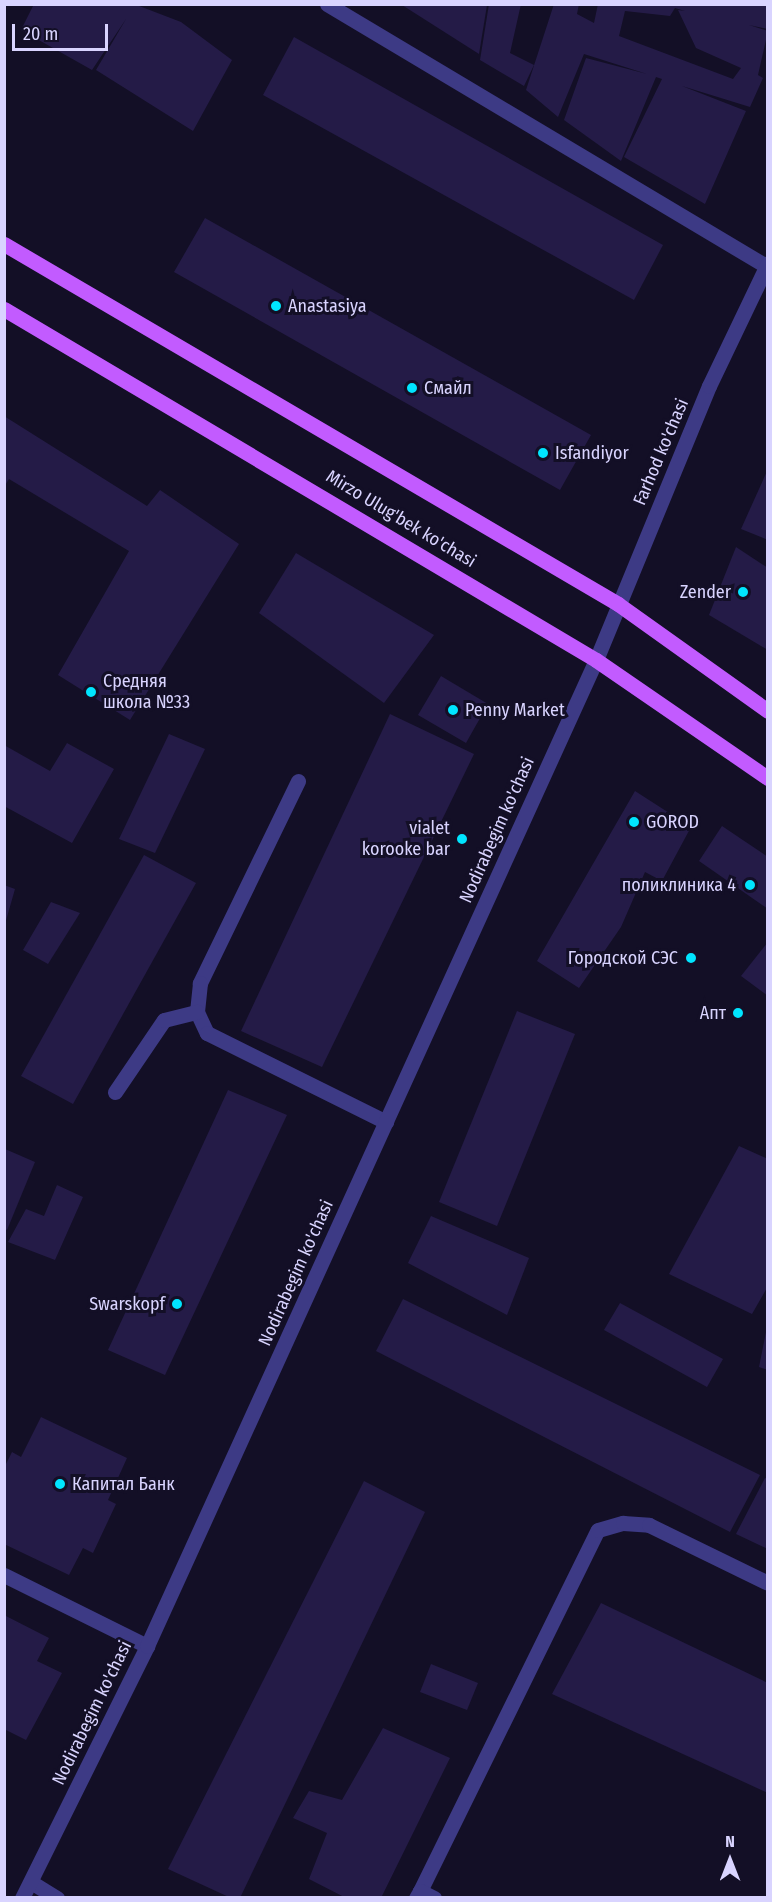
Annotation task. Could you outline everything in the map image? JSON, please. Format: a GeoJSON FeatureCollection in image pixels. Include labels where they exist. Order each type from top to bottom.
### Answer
{"type":"FeatureCollection","features":[{"type":"Feature","properties":{"kind":"main road"},"geometry":{"type":"LineString","coordinates":[[4,244],[618,604],[768,711]]}},
{"type":"Feature","properties":{"kind":"main road","name":"Mirzo Ulug'bek ko'chasi"},"geometry":{"type":"LineString","coordinates":[[4,309],[596,660],[768,778]]}},
{"type":"Feature","properties":{"kind":"street"},"geometry":{"type":"LineString","coordinates":[[327,4],[767,265]]}},
{"type":"Feature","properties":{"kind":"street","name":"Farhod ko'chasi"},"geometry":{"type":"LineString","coordinates":[[596,660],[618,604],[767,265]]}},
{"type":"Feature","properties":{"kind":"street","name":"Nodirabegim ko'chasi"},"geometry":{"type":"LineString","coordinates":[[22,1898],[147,1646],[596,660]]}},
{"type":"Feature","properties":{"kind":"street"},"geometry":{"type":"LineString","coordinates":[[298,781],[200,983],[197,1012],[207,1033],[386,1122]]}},
{"type":"Feature","properties":{"kind":"street"},"geometry":{"type":"LineString","coordinates":[[115,1092],[164,1020],[197,1012]]}},
{"type":"Feature","properties":{"kind":"street"},"geometry":{"type":"LineString","coordinates":[[434,1898],[418,1894],[598,1530],[623,1522],[649,1525],[768,1583]]}},
{"type":"Feature","properties":{"kind":"street"},"geometry":{"type":"LineString","coordinates":[[4,1575],[147,1646]]}},
{"type":"Feature","properties":{"kind":"street"},"geometry":{"type":"LineString","coordinates":[[31,1882],[57,1898]]}},
{"type":"Feature","properties":{"kind":"building"},"geometry":{"type":"Polygon","coordinates":[[[34,4],[134,4],[181,22],[232,60],[193,131],[96,70],[126,19],[92,70],[21,30],[34,4]]]}},
{"type":"Feature","properties":{"kind":"building"},"geometry":{"type":"Polygon","coordinates":[[[489,4],[521,4],[510,53],[534,65],[524,86],[480,60],[489,4]]]}},
{"type":"Feature","properties":{"kind":"building"},"geometry":{"type":"Polygon","coordinates":[[[554,4],[579,4],[577,14],[594,23],[598,4],[768,4],[768,29],[749,25],[768,31],[758,75],[763,78],[750,107],[682,86],[746,111],[705,204],[624,157],[662,79],[656,77],[621,161],[564,120],[586,58],[647,74],[584,54],[558,117],[526,90],[554,4]],[[675,8],[670,16],[625,11],[619,36],[733,79],[741,68],[696,48],[678,10],[685,11],[675,8]]]}},
{"type":"Feature","properties":{"kind":"building"},"geometry":{"type":"Polygon","coordinates":[[[402,5],[487,5],[479,54],[402,5]]]}},
{"type":"Feature","properties":{"kind":"building"},"geometry":{"type":"Polygon","coordinates":[[[294,37],[663,245],[634,300],[263,95],[294,37]]]}},
{"type":"Feature","properties":{"kind":"building"},"geometry":{"type":"Polygon","coordinates":[[[205,218],[591,435],[560,490],[174,272],[205,218]]]}},
{"type":"Feature","properties":{"kind":"building"},"geometry":{"type":"Polygon","coordinates":[[[4,416],[147,506],[160,490],[239,544],[130,720],[58,675],[129,551],[9,479],[4,487],[4,416]]]}},
{"type":"Feature","properties":{"kind":"building"},"geometry":{"type":"Polygon","coordinates":[[[768,469],[768,540],[741,529],[768,469]]]}},
{"type":"Feature","properties":{"kind":"building","name":"Zender"},"geometry":{"type":"Polygon","coordinates":[[[736,547],[768,568],[768,650],[709,615],[736,547]]]}},
{"type":"Feature","properties":{"kind":"building"},"geometry":{"type":"Polygon","coordinates":[[[296,553],[434,635],[384,703],[259,613],[296,553]]]}},
{"type":"Feature","properties":{"kind":"building","name":"Penny Market"},"geometry":{"type":"Polygon","coordinates":[[[441,676],[488,704],[466,743],[418,715],[441,676]]]}},
{"type":"Feature","properties":{"kind":"building"},"geometry":{"type":"Polygon","coordinates":[[[390,714],[474,754],[322,1067],[241,1031],[390,714]]]}},
{"type":"Feature","properties":{"kind":"building"},"geometry":{"type":"Polygon","coordinates":[[[169,734],[205,749],[155,853],[119,839],[169,734]]]}},
{"type":"Feature","properties":{"kind":"building"},"geometry":{"type":"Polygon","coordinates":[[[67,743],[114,769],[72,843],[4,806],[4,745],[50,771],[67,743]]]}},
{"type":"Feature","properties":{"kind":"building"},"geometry":{"type":"Polygon","coordinates":[[[635,791],[691,827],[662,881],[645,872],[621,927],[579,988],[537,961],[635,791]]]}},
{"type":"Feature","properties":{"kind":"building","name":"поликлиника 4"},"geometry":{"type":"Polygon","coordinates":[[[722,826],[768,857],[768,909],[699,861],[722,826]]]}},
{"type":"Feature","properties":{"kind":"building"},"geometry":{"type":"Polygon","coordinates":[[[144,855],[196,883],[73,1104],[21,1076],[144,855]]]}},
{"type":"Feature","properties":{"kind":"building"},"geometry":{"type":"Polygon","coordinates":[[[4,885],[15,889],[5,924],[4,924],[4,885]]]}},
{"type":"Feature","properties":{"kind":"building"},"geometry":{"type":"Polygon","coordinates":[[[51,902],[80,913],[48,964],[23,950],[51,902]]]}},
{"type":"Feature","properties":{"kind":"building"},"geometry":{"type":"Polygon","coordinates":[[[768,942],[768,996],[741,976],[768,942]]]}},
{"type":"Feature","properties":{"kind":"building"},"geometry":{"type":"Polygon","coordinates":[[[517,1011],[575,1034],[497,1226],[439,1202],[517,1011]]]}},
{"type":"Feature","properties":{"kind":"building"},"geometry":{"type":"Polygon","coordinates":[[[228,1090],[287,1115],[165,1375],[108,1350],[228,1090]]]}},
{"type":"Feature","properties":{"kind":"building"},"geometry":{"type":"Polygon","coordinates":[[[739,1146],[768,1159],[768,1286],[752,1314],[669,1274],[739,1146]]]}},
{"type":"Feature","properties":{"kind":"building"},"geometry":{"type":"Polygon","coordinates":[[[5,1149],[35,1162],[7,1230],[5,1229],[5,1149]]]}},
{"type":"Feature","properties":{"kind":"building"},"geometry":{"type":"Polygon","coordinates":[[[57,1185],[83,1197],[55,1260],[8,1242],[26,1209],[44,1216],[57,1185]]]}},
{"type":"Feature","properties":{"kind":"building"},"geometry":{"type":"Polygon","coordinates":[[[431,1216],[529,1258],[507,1315],[408,1263],[431,1216]]]}},
{"type":"Feature","properties":{"kind":"building"},"geometry":{"type":"Polygon","coordinates":[[[403,1299],[760,1475],[730,1532],[376,1351],[403,1299]]]}},
{"type":"Feature","properties":{"kind":"building"},"geometry":{"type":"Polygon","coordinates":[[[620,1303],[723,1359],[707,1387],[604,1330],[620,1303]]]}},
{"type":"Feature","properties":{"kind":"building"},"geometry":{"type":"Polygon","coordinates":[[[766,1332],[768,1332],[768,1370],[759,1367],[766,1332]]]}},
{"type":"Feature","properties":{"kind":"building","name":"Капитал Банк"},"geometry":{"type":"Polygon","coordinates":[[[41,1417],[127,1458],[108,1500],[116,1504],[93,1553],[83,1548],[69,1575],[4,1544],[4,1468],[12,1452],[21,1457],[41,1417]]]}},
{"type":"Feature","properties":{"kind":"building"},"geometry":{"type":"Polygon","coordinates":[[[765,1478],[768,1479],[768,1549],[736,1534],[765,1478]]]}},
{"type":"Feature","properties":{"kind":"building"},"geometry":{"type":"Polygon","coordinates":[[[364,1481],[425,1512],[240,1898],[231,1898],[168,1869],[364,1481]]]}},
{"type":"Feature","properties":{"kind":"building"},"geometry":{"type":"Polygon","coordinates":[[[601,1603],[768,1683],[768,1793],[552,1694],[601,1603]]]}},
{"type":"Feature","properties":{"kind":"building"},"geometry":{"type":"Polygon","coordinates":[[[4,1615],[49,1638],[37,1661],[62,1673],[26,1740],[4,1729],[4,1615]]]}},
{"type":"Feature","properties":{"kind":"building"},"geometry":{"type":"Polygon","coordinates":[[[431,1664],[478,1683],[467,1710],[420,1692],[431,1664]]]}},
{"type":"Feature","properties":{"kind":"building"},"geometry":{"type":"Polygon","coordinates":[[[383,1728],[450,1758],[381,1898],[346,1898],[309,1879],[327,1833],[293,1818],[309,1791],[342,1800],[383,1728]]]}},
{"type":"Feature","properties":{"kind":"place","name":"Anastasiya"},"geometry":{"type":"Point","coordinates":[276,306]}},
{"type":"Feature","properties":{"kind":"place","name":"Смайл"},"geometry":{"type":"Point","coordinates":[412,388]}},
{"type":"Feature","properties":{"kind":"place","name":"Isfandiyor"},"geometry":{"type":"Point","coordinates":[543,453]}},
{"type":"Feature","properties":{"kind":"place","name":"Zender"},"geometry":{"type":"Point","coordinates":[743,592]}},
{"type":"Feature","properties":{"kind":"place","name":"Средняя школа №33"},"geometry":{"type":"Point","coordinates":[91,692]}},
{"type":"Feature","properties":{"kind":"place","name":"Penny Market"},"geometry":{"type":"Point","coordinates":[453,710]}},
{"type":"Feature","properties":{"kind":"place","name":"GOROD"},"geometry":{"type":"Point","coordinates":[634,822]}},
{"type":"Feature","properties":{"kind":"place","name":"vialet korooke bar"},"geometry":{"type":"Point","coordinates":[462,839]}},
{"type":"Feature","properties":{"kind":"place","name":"поликлиника 4"},"geometry":{"type":"Point","coordinates":[750,885]}},
{"type":"Feature","properties":{"kind":"place","name":"Городской СЭС"},"geometry":{"type":"Point","coordinates":[691,958]}},
{"type":"Feature","properties":{"kind":"place","name":"Апт"},"geometry":{"type":"Point","coordinates":[738,1013]}},
{"type":"Feature","properties":{"kind":"place","name":"Swarskopf"},"geometry":{"type":"Point","coordinates":[177,1304]}},
{"type":"Feature","properties":{"kind":"place","name":"Капитал Банк"},"geometry":{"type":"Point","coordinates":[60,1484]}}]}
